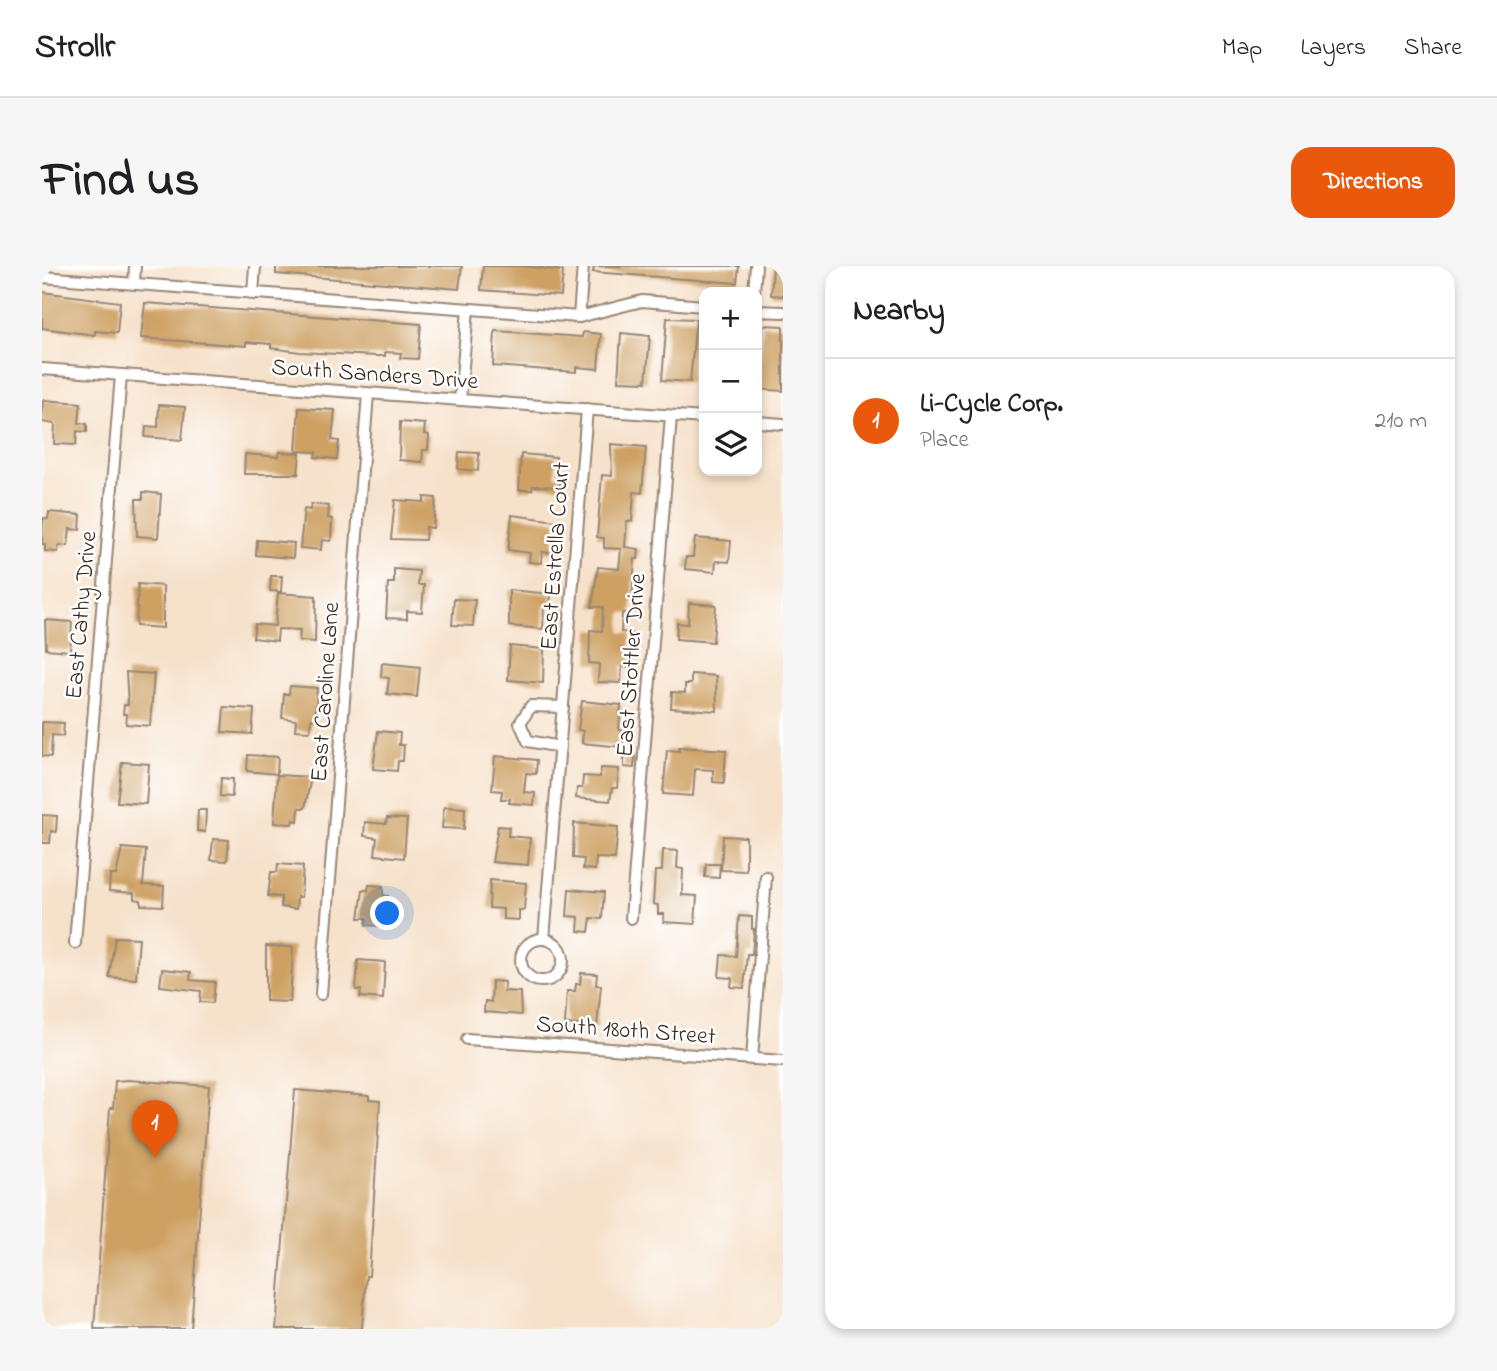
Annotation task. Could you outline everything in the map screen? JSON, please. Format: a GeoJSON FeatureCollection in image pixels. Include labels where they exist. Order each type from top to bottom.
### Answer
{"type":"FeatureCollection","features":[{"type":"Feature","properties":{"kind":"street"},"geometry":{"type":"LineString","coordinates":[[134,284],[135,266]]}},
{"type":"Feature","properties":{"kind":"street"},"geometry":{"type":"LineString","coordinates":[[253,294],[256,266]]}},
{"type":"Feature","properties":{"kind":"street"},"geometry":{"type":"LineString","coordinates":[[579,317],[583,266]]}},
{"type":"Feature","properties":{"kind":"street"},"geometry":{"type":"LineString","coordinates":[[754,287],[756,266]]}},
{"type":"Feature","properties":{"kind":"street"},"geometry":{"type":"LineString","coordinates":[[42,277],[579,317],[642,302],[699,306]]}},
{"type":"Feature","properties":{"kind":"street"},"geometry":{"type":"LineString","coordinates":[[460,400],[468,309]]}},
{"type":"Feature","properties":{"kind":"street"},"geometry":{"type":"LineString","coordinates":[[762,311],[783,313]]}},
{"type":"Feature","properties":{"kind":"street","name":"South Sanders Drive"},"geometry":{"type":"LineString","coordinates":[[42,369],[699,418]]}},
{"type":"Feature","properties":{"kind":"street","name":"East Cathy Drive"},"geometry":{"type":"LineString","coordinates":[[75,943],[121,375]]}},
{"type":"Feature","properties":{"kind":"street","name":"East Caroline Lane"},"geometry":{"type":"LineString","coordinates":[[321,993],[368,394]]}},
{"type":"Feature","properties":{"kind":"street","name":"East Estrella Court"},"geometry":{"type":"LineString","coordinates":[[544,939],[587,409]]}},
{"type":"Feature","properties":{"kind":"street","name":"East Stottler Drive"},"geometry":{"type":"LineString","coordinates":[[631,918],[671,416]]}},
{"type":"Feature","properties":{"kind":"street"},"geometry":{"type":"LineString","coordinates":[[762,422],[783,424]]}},
{"type":"Feature","properties":{"kind":"street"},"geometry":{"type":"LineString","coordinates":[[560,747],[528,741],[520,723],[531,706],[564,706]]}},
{"type":"Feature","properties":{"kind":"street"},"geometry":{"type":"LineString","coordinates":[[752,1059],[766,877]]}},
{"type":"Feature","properties":{"kind":"street","name":"South 180th Street"},"geometry":{"type":"LineString","coordinates":[[467,1039],[783,1061]]}},
{"type":"Feature","properties":{"kind":"building"},"geometry":{"type":"Polygon","coordinates":[[[276,266],[462,266],[459,289],[276,274],[276,266]]]}},
{"type":"Feature","properties":{"kind":"building"},"geometry":{"type":"Polygon","coordinates":[[[483,266],[524,266],[563,271],[561,296],[481,290],[483,266]]]}},
{"type":"Feature","properties":{"kind":"building"},"geometry":{"type":"Polygon","coordinates":[[[594,266],[739,266],[737,283],[593,272],[594,266]]]}},
{"type":"Feature","properties":{"kind":"building"},"geometry":{"type":"Polygon","coordinates":[[[773,266],[783,266],[783,296],[771,295],[773,266]]]}},
{"type":"Feature","properties":{"kind":"building"},"geometry":{"type":"Polygon","coordinates":[[[42,292],[120,302],[117,333],[95,331],[95,335],[42,328],[42,292]]]}},
{"type":"Feature","properties":{"kind":"building"},"geometry":{"type":"Polygon","coordinates":[[[145,303],[421,324],[418,359],[400,358],[401,353],[385,352],[385,356],[375,356],[300,352],[271,348],[271,344],[246,342],[246,346],[141,338],[145,303]]]}},
{"type":"Feature","properties":{"kind":"building"},"geometry":{"type":"Polygon","coordinates":[[[667,318],[696,319],[690,382],[662,380],[667,318]]]}},
{"type":"Feature","properties":{"kind":"building"},"geometry":{"type":"Polygon","coordinates":[[[763,325],[783,326],[783,391],[762,389],[763,325]]]}},
{"type":"Feature","properties":{"kind":"building"},"geometry":{"type":"Polygon","coordinates":[[[495,331],[582,337],[583,332],[601,334],[598,369],[576,367],[576,372],[493,366],[495,331]]]}},
{"type":"Feature","properties":{"kind":"building"},"geometry":{"type":"Polygon","coordinates":[[[621,333],[650,336],[646,382],[618,381],[621,333]]]}},
{"type":"Feature","properties":{"kind":"building"},"geometry":{"type":"Polygon","coordinates":[[[43,400],[81,403],[79,423],[87,424],[87,432],[77,431],[76,445],[54,444],[55,424],[42,422],[43,400]]]}},
{"type":"Feature","properties":{"kind":"building"},"geometry":{"type":"Polygon","coordinates":[[[159,405],[185,407],[182,440],[145,437],[146,426],[158,427],[159,405]]]}},
{"type":"Feature","properties":{"kind":"building"},"geometry":{"type":"Polygon","coordinates":[[[299,408],[335,410],[332,440],[339,441],[337,459],[315,457],[316,452],[296,451],[299,408]]]}},
{"type":"Feature","properties":{"kind":"building"},"geometry":{"type":"Polygon","coordinates":[[[400,422],[425,424],[424,434],[429,435],[428,450],[423,450],[422,462],[399,460],[400,422]]]}},
{"type":"Feature","properties":{"kind":"building"},"geometry":{"type":"Polygon","coordinates":[[[611,444],[646,447],[642,493],[634,492],[632,521],[627,521],[625,547],[639,549],[638,559],[635,559],[631,613],[622,613],[621,632],[631,633],[629,656],[632,656],[631,667],[622,666],[621,683],[598,682],[599,664],[589,663],[590,630],[602,631],[603,607],[592,607],[598,567],[619,569],[621,549],[604,548],[604,538],[597,537],[602,475],[612,476],[611,444]]]}},
{"type":"Feature","properties":{"kind":"building"},"geometry":{"type":"Polygon","coordinates":[[[279,452],[300,453],[298,474],[244,474],[245,454],[278,457],[279,452]]]}},
{"type":"Feature","properties":{"kind":"building"},"geometry":{"type":"Polygon","coordinates":[[[459,452],[479,453],[478,471],[458,469],[459,452]]]}},
{"type":"Feature","properties":{"kind":"building"},"geometry":{"type":"Polygon","coordinates":[[[521,454],[556,457],[555,476],[560,476],[560,487],[533,486],[532,490],[519,490],[521,454]]]}},
{"type":"Feature","properties":{"kind":"building"},"geometry":{"type":"Polygon","coordinates":[[[143,492],[161,494],[158,538],[137,536],[136,499],[143,499],[143,492]]]}},
{"type":"Feature","properties":{"kind":"building"},"geometry":{"type":"Polygon","coordinates":[[[424,497],[436,498],[433,528],[426,527],[425,540],[391,539],[395,500],[424,502],[424,497]]]}},
{"type":"Feature","properties":{"kind":"building"},"geometry":{"type":"Polygon","coordinates":[[[311,504],[329,506],[328,518],[332,519],[331,541],[322,540],[321,550],[300,548],[304,509],[310,510],[311,504]]]}},
{"type":"Feature","properties":{"kind":"building"},"geometry":{"type":"Polygon","coordinates":[[[49,512],[81,515],[80,530],[70,529],[68,546],[59,545],[58,552],[45,551],[45,544],[42,544],[43,518],[48,519],[49,512]]]}},
{"type":"Feature","properties":{"kind":"building"},"geometry":{"type":"Polygon","coordinates":[[[512,515],[557,521],[553,553],[542,552],[541,563],[529,562],[530,553],[508,550],[512,515]]]}},
{"type":"Feature","properties":{"kind":"building"},"geometry":{"type":"Polygon","coordinates":[[[695,538],[731,541],[729,562],[716,561],[715,572],[685,569],[686,557],[693,557],[695,538]]]}},
{"type":"Feature","properties":{"kind":"building"},"geometry":{"type":"Polygon","coordinates":[[[257,540],[294,543],[293,558],[256,555],[257,540]]]}},
{"type":"Feature","properties":{"kind":"building"},"geometry":{"type":"Polygon","coordinates":[[[394,569],[419,571],[418,585],[424,585],[422,612],[407,611],[407,619],[386,618],[388,583],[394,583],[394,569]]]}},
{"type":"Feature","properties":{"kind":"building"},"geometry":{"type":"Polygon","coordinates":[[[271,576],[282,576],[281,592],[270,591],[271,576]]]}},
{"type":"Feature","properties":{"kind":"building"},"geometry":{"type":"Polygon","coordinates":[[[138,584],[163,586],[163,628],[136,626],[138,584]]]}},
{"type":"Feature","properties":{"kind":"building"},"geometry":{"type":"Polygon","coordinates":[[[509,590],[551,594],[550,606],[544,605],[543,629],[509,626],[509,590]]]}},
{"type":"Feature","properties":{"kind":"building"},"geometry":{"type":"Polygon","coordinates":[[[278,593],[316,596],[315,642],[299,641],[300,630],[278,629],[277,641],[253,638],[255,624],[275,626],[278,593]]]}},
{"type":"Feature","properties":{"kind":"building"},"geometry":{"type":"Polygon","coordinates":[[[454,599],[475,600],[473,626],[452,625],[454,599]]]}},
{"type":"Feature","properties":{"kind":"building"},"geometry":{"type":"Polygon","coordinates":[[[689,603],[716,605],[713,642],[676,639],[677,623],[688,624],[689,603]]]}},
{"type":"Feature","properties":{"kind":"building"},"geometry":{"type":"Polygon","coordinates":[[[45,620],[72,622],[70,651],[46,649],[45,620]]]}},
{"type":"Feature","properties":{"kind":"building"},"geometry":{"type":"Polygon","coordinates":[[[510,646],[544,649],[543,683],[508,680],[510,646]]]}},
{"type":"Feature","properties":{"kind":"building"},"geometry":{"type":"Polygon","coordinates":[[[382,663],[420,667],[417,697],[387,694],[389,678],[381,677],[382,663]]]}},
{"type":"Feature","properties":{"kind":"building"},"geometry":{"type":"Polygon","coordinates":[[[126,672],[154,674],[150,726],[126,724],[127,714],[123,714],[124,705],[128,705],[126,672]]]}},
{"type":"Feature","properties":{"kind":"building"},"geometry":{"type":"Polygon","coordinates":[[[691,674],[716,676],[717,711],[671,708],[672,692],[685,693],[685,684],[691,684],[691,674]]]}},
{"type":"Feature","properties":{"kind":"building"},"geometry":{"type":"Polygon","coordinates":[[[290,686],[317,688],[315,720],[311,719],[310,731],[295,730],[296,720],[282,718],[284,694],[289,694],[290,686]]]}},
{"type":"Feature","properties":{"kind":"building"},"geometry":{"type":"Polygon","coordinates":[[[582,701],[621,705],[619,730],[624,731],[622,747],[582,743],[583,731],[578,730],[582,701]]]}},
{"type":"Feature","properties":{"kind":"building"},"geometry":{"type":"Polygon","coordinates":[[[224,707],[254,709],[252,734],[222,732],[224,707]]]}},
{"type":"Feature","properties":{"kind":"building"},"geometry":{"type":"Polygon","coordinates":[[[42,722],[64,723],[63,736],[52,735],[51,757],[42,756],[42,722]]]}},
{"type":"Feature","properties":{"kind":"building"},"geometry":{"type":"Polygon","coordinates":[[[378,731],[400,733],[399,745],[404,745],[403,761],[398,761],[397,771],[373,769],[378,731]]]}},
{"type":"Feature","properties":{"kind":"building"},"geometry":{"type":"Polygon","coordinates":[[[679,747],[726,750],[724,783],[713,782],[713,770],[695,769],[693,796],[663,794],[667,750],[679,751],[679,747]]]}},
{"type":"Feature","properties":{"kind":"building"},"geometry":{"type":"Polygon","coordinates":[[[248,755],[278,757],[277,774],[247,771],[248,755]]]}},
{"type":"Feature","properties":{"kind":"building"},"geometry":{"type":"Polygon","coordinates":[[[495,756],[537,760],[536,774],[526,773],[524,792],[535,793],[534,805],[509,803],[510,799],[501,799],[502,791],[492,790],[495,756]]]}},
{"type":"Feature","properties":{"kind":"building"},"geometry":{"type":"Polygon","coordinates":[[[624,757],[635,757],[634,768],[624,767],[624,757]]]}},
{"type":"Feature","properties":{"kind":"building"},"geometry":{"type":"Polygon","coordinates":[[[122,762],[149,764],[146,804],[117,802],[122,762]]]}},
{"type":"Feature","properties":{"kind":"building"},"geometry":{"type":"Polygon","coordinates":[[[601,768],[619,769],[617,788],[612,788],[610,801],[576,798],[577,788],[582,788],[583,776],[600,777],[601,768]]]}},
{"type":"Feature","properties":{"kind":"building"},"geometry":{"type":"Polygon","coordinates":[[[277,775],[311,777],[305,808],[299,808],[298,821],[293,820],[292,824],[274,823],[277,775]]]}},
{"type":"Feature","properties":{"kind":"building"},"geometry":{"type":"Polygon","coordinates":[[[221,778],[233,779],[232,797],[220,796],[221,778]]]}},
{"type":"Feature","properties":{"kind":"building"},"geometry":{"type":"Polygon","coordinates":[[[444,807],[465,808],[464,829],[442,828],[444,807]]]}},
{"type":"Feature","properties":{"kind":"building"},"geometry":{"type":"Polygon","coordinates":[[[198,810],[206,810],[205,832],[197,831],[198,810]]]}},
{"type":"Feature","properties":{"kind":"building"},"geometry":{"type":"Polygon","coordinates":[[[42,815],[57,816],[56,832],[51,831],[50,843],[42,843],[42,815]]]}},
{"type":"Feature","properties":{"kind":"building"},"geometry":{"type":"Polygon","coordinates":[[[387,818],[407,819],[404,858],[375,855],[377,838],[364,836],[365,822],[386,824],[387,818]]]}},
{"type":"Feature","properties":{"kind":"building"},"geometry":{"type":"Polygon","coordinates":[[[574,823],[618,827],[615,859],[596,858],[595,870],[583,869],[584,859],[573,858],[574,823]]]}},
{"type":"Feature","properties":{"kind":"building"},"geometry":{"type":"Polygon","coordinates":[[[498,826],[509,827],[508,836],[530,838],[528,865],[492,862],[498,826]]]}},
{"type":"Feature","properties":{"kind":"building"},"geometry":{"type":"Polygon","coordinates":[[[723,836],[746,837],[746,871],[721,870],[723,836]]]}},
{"type":"Feature","properties":{"kind":"building"},"geometry":{"type":"Polygon","coordinates":[[[213,839],[229,840],[227,861],[211,860],[213,839]]]}},
{"type":"Feature","properties":{"kind":"building"},"geometry":{"type":"Polygon","coordinates":[[[122,848],[146,850],[143,885],[164,886],[163,906],[141,905],[141,900],[134,899],[134,893],[109,891],[110,875],[116,875],[122,848]]]}},
{"type":"Feature","properties":{"kind":"building"},"geometry":{"type":"Polygon","coordinates":[[[663,850],[678,851],[677,868],[683,869],[682,895],[697,896],[695,924],[664,922],[664,914],[658,914],[658,905],[653,904],[655,871],[662,871],[663,850]]]}},
{"type":"Feature","properties":{"kind":"building"},"geometry":{"type":"Polygon","coordinates":[[[278,864],[303,866],[301,897],[297,897],[296,909],[281,907],[281,897],[268,896],[271,872],[277,872],[278,864]]]}},
{"type":"Feature","properties":{"kind":"building"},"geometry":{"type":"Polygon","coordinates":[[[706,864],[720,864],[719,878],[705,877],[706,864]]]}},
{"type":"Feature","properties":{"kind":"building"},"geometry":{"type":"Polygon","coordinates":[[[490,880],[526,883],[524,910],[519,910],[519,920],[503,919],[503,909],[489,908],[490,880]]]}},
{"type":"Feature","properties":{"kind":"building"},"geometry":{"type":"Polygon","coordinates":[[[369,885],[383,886],[383,895],[388,896],[386,915],[381,914],[380,926],[366,925],[367,918],[359,918],[363,890],[368,890],[369,885]]]}},
{"type":"Feature","properties":{"kind":"building"},"geometry":{"type":"Polygon","coordinates":[[[569,889],[604,892],[602,919],[591,918],[589,932],[578,931],[579,917],[567,916],[569,889]]]}},
{"type":"Feature","properties":{"kind":"building"},"geometry":{"type":"Polygon","coordinates":[[[739,916],[752,917],[754,929],[752,954],[747,954],[744,988],[731,987],[732,978],[719,977],[721,955],[736,956],[739,916]]]}},
{"type":"Feature","properties":{"kind":"building"},"geometry":{"type":"Polygon","coordinates":[[[115,937],[139,938],[136,979],[109,977],[115,937]]]}},
{"type":"Feature","properties":{"kind":"building"},"geometry":{"type":"Polygon","coordinates":[[[266,946],[293,947],[290,1002],[266,1001],[266,946]]]}},
{"type":"Feature","properties":{"kind":"building"},"geometry":{"type":"Polygon","coordinates":[[[358,960],[385,962],[383,999],[360,997],[361,990],[356,990],[358,960]]]}},
{"type":"Feature","properties":{"kind":"building"},"geometry":{"type":"Polygon","coordinates":[[[162,969],[191,972],[190,980],[215,982],[213,1003],[200,1002],[201,991],[160,986],[162,969]]]}},
{"type":"Feature","properties":{"kind":"building"},"geometry":{"type":"Polygon","coordinates":[[[581,973],[597,974],[596,985],[601,985],[597,1027],[565,1024],[567,991],[575,991],[576,984],[580,984],[581,973]]]}},
{"type":"Feature","properties":{"kind":"building"},"geometry":{"type":"Polygon","coordinates":[[[492,981],[505,982],[504,991],[520,992],[521,1015],[484,1012],[485,1001],[491,1002],[492,981]]]}},
{"type":"Feature","properties":{"kind":"building"},"geometry":{"type":"Polygon","coordinates":[[[115,1081],[209,1086],[191,1329],[94,1329],[110,1108],[113,1108],[115,1081]]]}},
{"type":"Feature","properties":{"kind":"building"},"geometry":{"type":"Polygon","coordinates":[[[295,1090],[369,1096],[369,1100],[380,1101],[369,1276],[366,1276],[362,1329],[276,1329],[295,1090]]]}},
{"type":"Feature","properties":{"kind":"place","name":"Li-Cycle Corp."},"geometry":{"type":"Point","coordinates":[155,1158]}}]}
